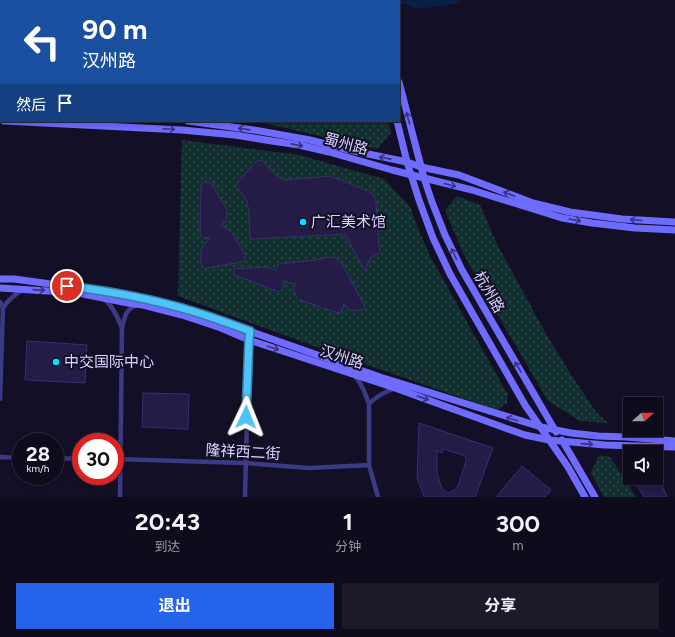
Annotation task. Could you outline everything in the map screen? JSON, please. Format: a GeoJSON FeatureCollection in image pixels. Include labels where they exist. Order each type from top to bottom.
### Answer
{"type":"FeatureCollection","features":[{"type":"Feature","properties":{"kind":"main road","name":"杭州路"},"geometry":{"type":"LineString","coordinates":[[400,86],[424,178],[445,235],[462,270],[554,430],[563,442],[595,497]]}},
{"type":"Feature","properties":{"kind":"main road","name":"蜀州路"},"geometry":{"type":"LineString","coordinates":[[22,122],[182,130],[235,135],[300,145],[472,190],[562,218],[635,228],[675,230]]}},
{"type":"Feature","properties":{"kind":"main road","name":"蜀州路"},"geometry":{"type":"LineString","coordinates":[[195,122],[310,140],[407,162],[421,167],[459,175],[533,203],[570,212],[603,217],[675,222]]}},
{"type":"Feature","properties":{"kind":"main road","name":"杭州路"},"geometry":{"type":"LineString","coordinates":[[397,122],[407,162],[419,200],[433,238],[450,274],[525,405],[568,467],[585,497]]}},
{"type":"Feature","properties":{"kind":"main road","name":"汉州路"},"geometry":{"type":"LineString","coordinates":[[0,279],[14,279],[95,290],[140,298],[192,311],[380,377],[541,427],[571,433],[598,436],[675,441]]}},
{"type":"Feature","properties":{"kind":"main road","name":"汉州路"},"geometry":{"type":"LineString","coordinates":[[0,288],[78,293],[182,315],[221,328],[249,340],[395,388],[525,435],[563,442],[675,447]]}},
{"type":"Feature","properties":{"kind":"street"},"geometry":{"type":"LineString","coordinates":[[3,308],[8,300],[24,289]]}},
{"type":"Feature","properties":{"kind":"street"},"geometry":{"type":"LineString","coordinates":[[103,298],[115,312],[122,328],[121,433]]}},
{"type":"Feature","properties":{"kind":"street"},"geometry":{"type":"LineString","coordinates":[[0,302],[3,308],[0,399]]}},
{"type":"Feature","properties":{"kind":"street"},"geometry":{"type":"LineString","coordinates":[[122,328],[128,311],[139,305]]}},
{"type":"Feature","properties":{"kind":"street"},"geometry":{"type":"LineString","coordinates":[[245,497],[250,331]]}},
{"type":"Feature","properties":{"kind":"street"},"geometry":{"type":"LineString","coordinates":[[353,374],[360,381],[369,404],[369,465],[378,497]]}},
{"type":"Feature","properties":{"kind":"street"},"geometry":{"type":"LineString","coordinates":[[369,404],[373,399],[382,393],[395,388]]}},
{"type":"Feature","properties":{"kind":"street"},"geometry":{"type":"LineString","coordinates":[[0,457],[12,458]]}},
{"type":"Feature","properties":{"kind":"street","name":"隆祥西二街"},"geometry":{"type":"LineString","coordinates":[[124,459],[245,463],[309,468],[369,465]]}},
{"type":"Feature","properties":{"kind":"street"},"geometry":{"type":"LineString","coordinates":[[120,485],[120,497]]}},
{"type":"Feature","properties":{"kind":"green space"},"geometry":{"type":"Polygon","coordinates":[[[254,122],[388,122],[391,133],[377,149],[254,122]]]}},
{"type":"Feature","properties":{"kind":"green space"},"geometry":{"type":"Polygon","coordinates":[[[182,140],[299,155],[384,179],[411,208],[414,219],[430,256],[508,395],[507,403],[497,410],[327,351],[178,296],[182,140]]]}},
{"type":"Feature","properties":{"kind":"green space"},"geometry":{"type":"Polygon","coordinates":[[[457,196],[480,205],[497,244],[546,334],[596,412],[608,423],[580,421],[548,401],[463,253],[445,210],[457,196]]]}},
{"type":"Feature","properties":{"kind":"green space"},"geometry":{"type":"Polygon","coordinates":[[[599,455],[610,457],[623,477],[623,485],[628,485],[636,497],[604,497],[591,473],[599,455]]]}},
{"type":"Feature","properties":{"kind":"water"},"geometry":{"type":"Polygon","coordinates":[[[400,0],[460,0],[455,4],[417,9],[404,4],[400,5],[400,0]]]}},
{"type":"Feature","properties":{"kind":"building"},"geometry":{"type":"Polygon","coordinates":[[[258,160],[262,161],[282,179],[287,180],[330,176],[368,191],[373,195],[376,202],[379,249],[381,252],[370,258],[365,271],[345,234],[250,239],[249,211],[247,202],[236,185],[258,160]]]}},
{"type":"Feature","properties":{"kind":"building"},"geometry":{"type":"Polygon","coordinates":[[[206,182],[212,184],[227,210],[226,219],[221,226],[231,231],[245,255],[245,259],[241,262],[207,268],[204,268],[201,265],[201,251],[203,246],[210,238],[202,237],[200,233],[201,187],[202,184],[206,182]]]}},
{"type":"Feature","properties":{"kind":"building"},"geometry":{"type":"Polygon","coordinates":[[[329,257],[336,258],[341,262],[365,307],[364,309],[349,310],[344,304],[341,312],[338,313],[298,299],[293,290],[296,283],[289,283],[283,280],[283,289],[279,292],[233,273],[234,269],[267,267],[275,271],[279,264],[329,257]]]}},
{"type":"Feature","properties":{"kind":"building","name":"中交国际中心"},"geometry":{"type":"Polygon","coordinates":[[[27,341],[87,345],[85,383],[25,380],[27,341]]]}},
{"type":"Feature","properties":{"kind":"building"},"geometry":{"type":"Polygon","coordinates":[[[143,393],[189,394],[188,429],[142,427],[143,393]]]}},
{"type":"Feature","properties":{"kind":"building"},"geometry":{"type":"Polygon","coordinates":[[[419,423],[493,448],[475,497],[424,497],[417,477],[419,423]],[[443,449],[442,453],[437,451],[437,472],[442,489],[448,493],[455,490],[458,486],[466,459],[465,456],[443,449]]]}},
{"type":"Feature","properties":{"kind":"building"},"geometry":{"type":"Polygon","coordinates":[[[522,466],[551,490],[545,497],[496,497],[522,466]]]}},
{"type":"Feature","properties":{"kind":"building"},"geometry":{"type":"Polygon","coordinates":[[[636,485],[662,485],[667,497],[644,497],[636,485]]]}},
{"type":"Feature","properties":{"kind":"place","name":"广汇美术馆"},"geometry":{"type":"Point","coordinates":[303,222]}},
{"type":"Feature","properties":{"kind":"place","name":"中交国际中心"},"geometry":{"type":"Point","coordinates":[56,362]}},
{"type":"Feature","properties":{"kind":"route"},"geometry":{"type":"LineString","coordinates":[[67,286],[140,298],[170,305],[250,331],[246,417]]}}]}
